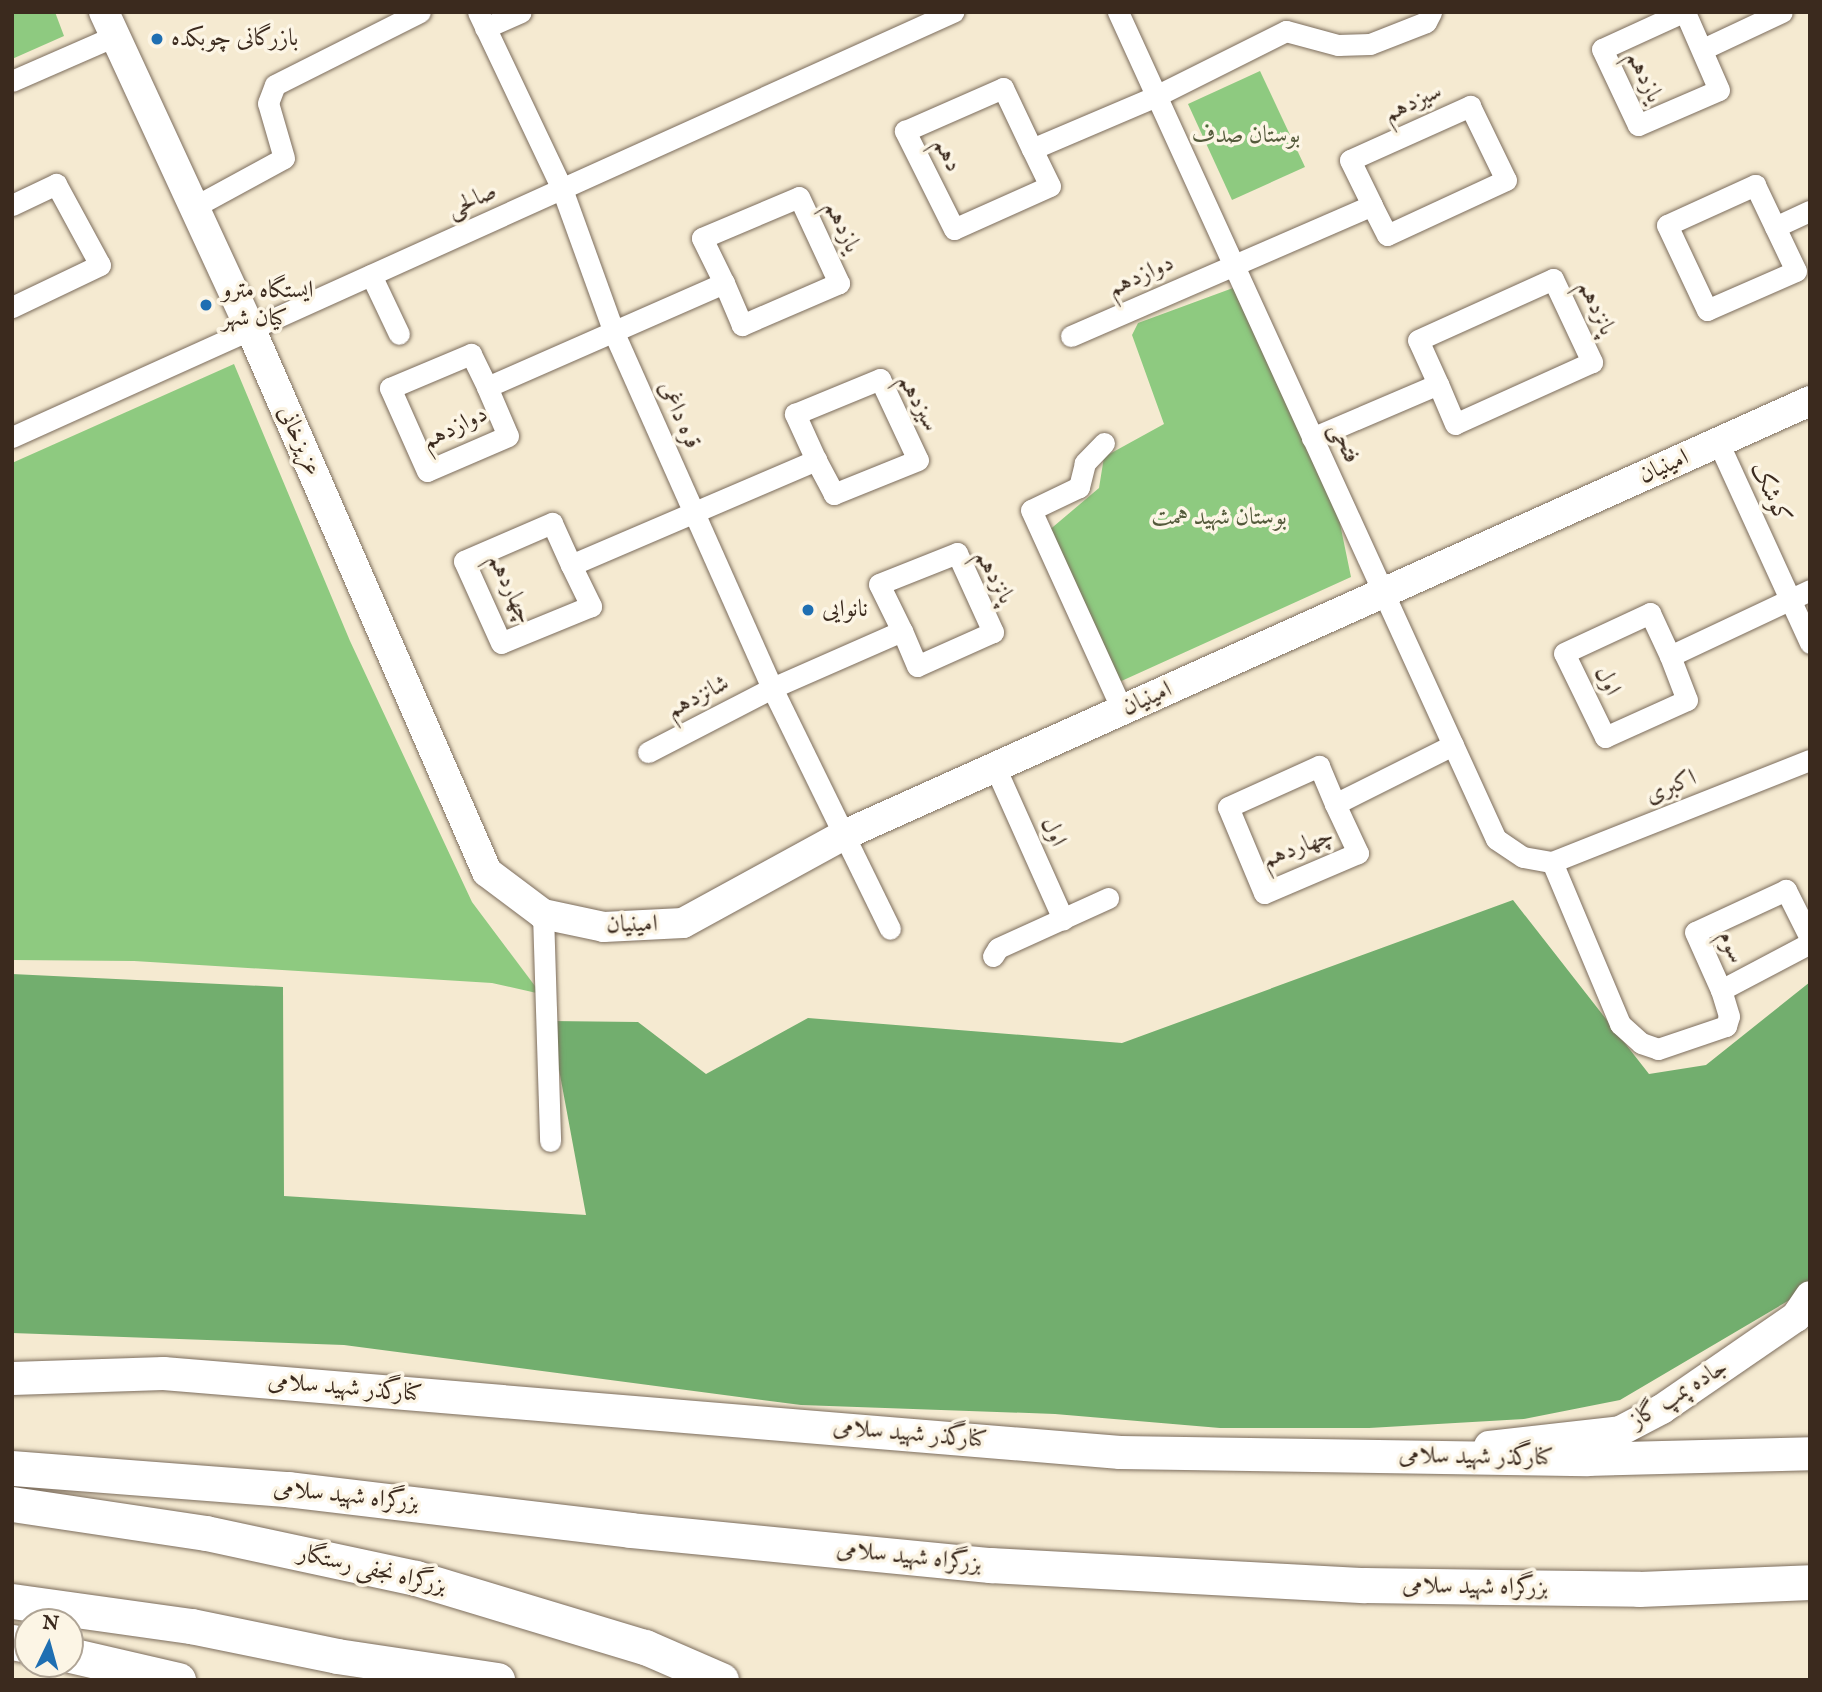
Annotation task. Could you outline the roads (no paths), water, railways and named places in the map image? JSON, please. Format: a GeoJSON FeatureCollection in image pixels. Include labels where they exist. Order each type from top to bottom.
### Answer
{"type":"FeatureCollection","features":[{"type":"Feature","properties":{"kind":"highway","name":"بزرگراه شهید سلامی"},"geometry":{"type":"LineString","coordinates":[[12,1468],[288,1489],[631,1530],[990,1565],[1377,1585],[1639,1589],[1810,1583]]}},
{"type":"Feature","properties":{"kind":"highway","name":"بزرگراه نجفی رستگار"},"geometry":{"type":"LineString","coordinates":[[12,1504],[206,1533],[416,1578],[645,1647],[721,1680]]}},
{"type":"Feature","properties":{"kind":"highway"},"geometry":{"type":"LineString","coordinates":[[12,1601],[191,1626],[337,1656],[497,1680]]}},
{"type":"Feature","properties":{"kind":"highway"},"geometry":{"type":"LineString","coordinates":[[84,1658],[178,1680]]}},
{"type":"Feature","properties":{"kind":"main road","name":"عزیزخانی"},"geometry":{"type":"LineString","coordinates":[[110,24],[251,330],[487,872]]}},
{"type":"Feature","properties":{"kind":"main road","name":"امینیان"},"geometry":{"type":"LineString","coordinates":[[487,872],[543,914],[604,928],[682,923],[844,835],[1810,401]]}},
{"type":"Feature","properties":{"kind":"main road","name":"جاده پمپ گاز"},"geometry":{"type":"LineString","coordinates":[[1400,1456],[1620,1431],[1662,1409],[1796,1317],[1810,1296]]}},
{"type":"Feature","properties":{"kind":"main road","name":"کنارگذر شهید سلامی"},"geometry":{"type":"LineString","coordinates":[[12,1378],[163,1373],[1121,1452],[1587,1459],[1810,1453]]}},
{"type":"Feature","properties":{"kind":"street"},"geometry":{"type":"LineString","coordinates":[[194,207],[274,167],[284,158],[268,103],[275,85],[420,12]]}},
{"type":"Feature","properties":{"kind":"street"},"geometry":{"type":"LineString","coordinates":[[482,20],[521,12]]}},
{"type":"Feature","properties":{"kind":"street","name":"صالحی"},"geometry":{"type":"LineString","coordinates":[[12,437],[953,12]]}},
{"type":"Feature","properties":{"kind":"street","name":"فتحی"},"geometry":{"type":"LineString","coordinates":[[1118,12],[1496,839],[1523,857],[1552,862]]}},
{"type":"Feature","properties":{"kind":"street"},"geometry":{"type":"LineString","coordinates":[[1032,149],[1156,96],[1286,31],[1338,45],[1370,44],[1426,22],[1431,12]]}},
{"type":"Feature","properties":{"kind":"street","name":"یازدهم"},"geometry":{"type":"LineString","coordinates":[[1684,12],[1703,49],[1719,90],[1638,125],[1602,49],[1684,12]]}},
{"type":"Feature","properties":{"kind":"street"},"geometry":{"type":"LineString","coordinates":[[1703,49],[1782,12]]}},
{"type":"Feature","properties":{"kind":"street","name":"قره داغی"},"geometry":{"type":"LineString","coordinates":[[482,20],[562,189],[614,333],[772,688],[890,929]]}},
{"type":"Feature","properties":{"kind":"street"},"geometry":{"type":"LineString","coordinates":[[12,81],[110,24]]}},
{"type":"Feature","properties":{"kind":"street","name":"دهم"},"geometry":{"type":"LineString","coordinates":[[1003,88],[1032,149],[1050,187],[954,229],[905,131],[1003,88]]}},
{"type":"Feature","properties":{"kind":"street","name":"سیزدهم"},"geometry":{"type":"LineString","coordinates":[[1470,106],[1506,180],[1387,235],[1372,205],[1350,160],[1470,106]]}},
{"type":"Feature","properties":{"kind":"street"},"geometry":{"type":"LineString","coordinates":[[12,205],[56,184],[100,265],[12,307]]}},
{"type":"Feature","properties":{"kind":"street"},"geometry":{"type":"LineString","coordinates":[[1755,185],[1775,227],[1796,271],[1707,310],[1667,225],[1755,185]]}},
{"type":"Feature","properties":{"kind":"street","name":"یازدهم"},"geometry":{"type":"LineString","coordinates":[[799,197],[839,284],[742,326],[724,283],[702,238],[799,197]]}},
{"type":"Feature","properties":{"kind":"street"},"geometry":{"type":"LineString","coordinates":[[1233,264],[1372,205]]}},
{"type":"Feature","properties":{"kind":"street"},"geometry":{"type":"LineString","coordinates":[[1775,227],[1810,211]]}},
{"type":"Feature","properties":{"kind":"street","name":"دوازدهم"},"geometry":{"type":"LineString","coordinates":[[1071,336],[1233,264]]}},
{"type":"Feature","properties":{"kind":"street"},"geometry":{"type":"LineString","coordinates":[[371,275],[399,334]]}},
{"type":"Feature","properties":{"kind":"street","name":"پانزدهم"},"geometry":{"type":"LineString","coordinates":[[1553,279],[1592,362],[1455,424],[1438,384],[1418,340],[1553,279]]}},
{"type":"Feature","properties":{"kind":"street"},"geometry":{"type":"LineString","coordinates":[[614,333],[724,283]]}},
{"type":"Feature","properties":{"kind":"street","name":"دوازدهم"},"geometry":{"type":"LineString","coordinates":[[488,387],[614,333]]}},
{"type":"Feature","properties":{"kind":"street","name":"دوازدهم"},"geometry":{"type":"LineString","coordinates":[[471,354],[488,387],[508,436],[427,471],[390,388],[471,354]]}},
{"type":"Feature","properties":{"kind":"street","name":"سیزدهم"},"geometry":{"type":"LineString","coordinates":[[880,379],[918,460],[834,494],[816,460],[795,414],[880,379]]}},
{"type":"Feature","properties":{"kind":"street"},"geometry":{"type":"LineString","coordinates":[[1312,438],[1438,384]]}},
{"type":"Feature","properties":{"kind":"street","name":"کوشک"},"geometry":{"type":"LineString","coordinates":[[1718,442],[1810,643]]}},
{"type":"Feature","properties":{"kind":"street"},"geometry":{"type":"LineString","coordinates":[[1104,443],[1085,463],[1079,487],[1031,510],[1122,710]]}},
{"type":"Feature","properties":{"kind":"street"},"geometry":{"type":"LineString","coordinates":[[571,565],[816,460]]}},
{"type":"Feature","properties":{"kind":"street","name":"چهاردهم"},"geometry":{"type":"LineString","coordinates":[[552,523],[571,565],[591,606],[501,643],[464,561],[552,523]]}},
{"type":"Feature","properties":{"kind":"street","name":"پانزدهم"},"geometry":{"type":"LineString","coordinates":[[957,553],[993,632],[917,666],[902,631],[879,584],[957,553]]}},
{"type":"Feature","properties":{"kind":"street"},"geometry":{"type":"LineString","coordinates":[[1670,656],[1810,590]]}},
{"type":"Feature","properties":{"kind":"street","name":"اول"},"geometry":{"type":"LineString","coordinates":[[1650,613],[1670,656],[1687,700],[1605,737],[1564,653],[1650,613]]}},
{"type":"Feature","properties":{"kind":"street"},"geometry":{"type":"LineString","coordinates":[[772,688],[902,631]]}},
{"type":"Feature","properties":{"kind":"street","name":"شانزدهم"},"geometry":{"type":"LineString","coordinates":[[648,752],[772,688]]}},
{"type":"Feature","properties":{"kind":"street","name":"چهاردهم"},"geometry":{"type":"LineString","coordinates":[[1335,804],[1452,745]]}},
{"type":"Feature","properties":{"kind":"street","name":"اکبری"},"geometry":{"type":"LineString","coordinates":[[1552,862],[1810,760]]}},
{"type":"Feature","properties":{"kind":"street","name":"چهاردهم"},"geometry":{"type":"LineString","coordinates":[[1319,766],[1335,804],[1359,853],[1264,893],[1228,807],[1319,766]]}},
{"type":"Feature","properties":{"kind":"street","name":"اول"},"geometry":{"type":"LineString","coordinates":[[995,767],[1063,919]]}},
{"type":"Feature","properties":{"kind":"street"},"geometry":{"type":"LineString","coordinates":[[1552,862],[1620,1024],[1630,1035],[1658,1049],[1726,1026],[1728,1005],[1721,990]]}},
{"type":"Feature","properties":{"kind":"street","name":"سوم"},"geometry":{"type":"LineString","coordinates":[[1786,890],[1809,939],[1721,990],[1695,932],[1786,890]]}},
{"type":"Feature","properties":{"kind":"street"},"geometry":{"type":"LineString","coordinates":[[993,956],[998,948],[1108,898]]}},
{"type":"Feature","properties":{"kind":"street"},"geometry":{"type":"LineString","coordinates":[[543,914],[550,1141]]}},
{"type":"Feature","properties":{"kind":"place","name":"بازرگانی چوبکده"},"geometry":{"type":"Point","coordinates":[157,39]}},
{"type":"Feature","properties":{"kind":"place","name":"ایستگاه مترو کیان شهر"},"geometry":{"type":"Point","coordinates":[206,305]}},
{"type":"Feature","properties":{"kind":"place","name":"نانوایی"},"geometry":{"type":"Point","coordinates":[808,610]}},
{"type":"Feature","properties":{"kind":"park label","name":"بوستان صدف"},"geometry":{"type":"Point","coordinates":[1246,136]}},
{"type":"Feature","properties":{"kind":"park label","name":"بوستان شهید همت"},"geometry":{"type":"Point","coordinates":[1219,518]}}]}
